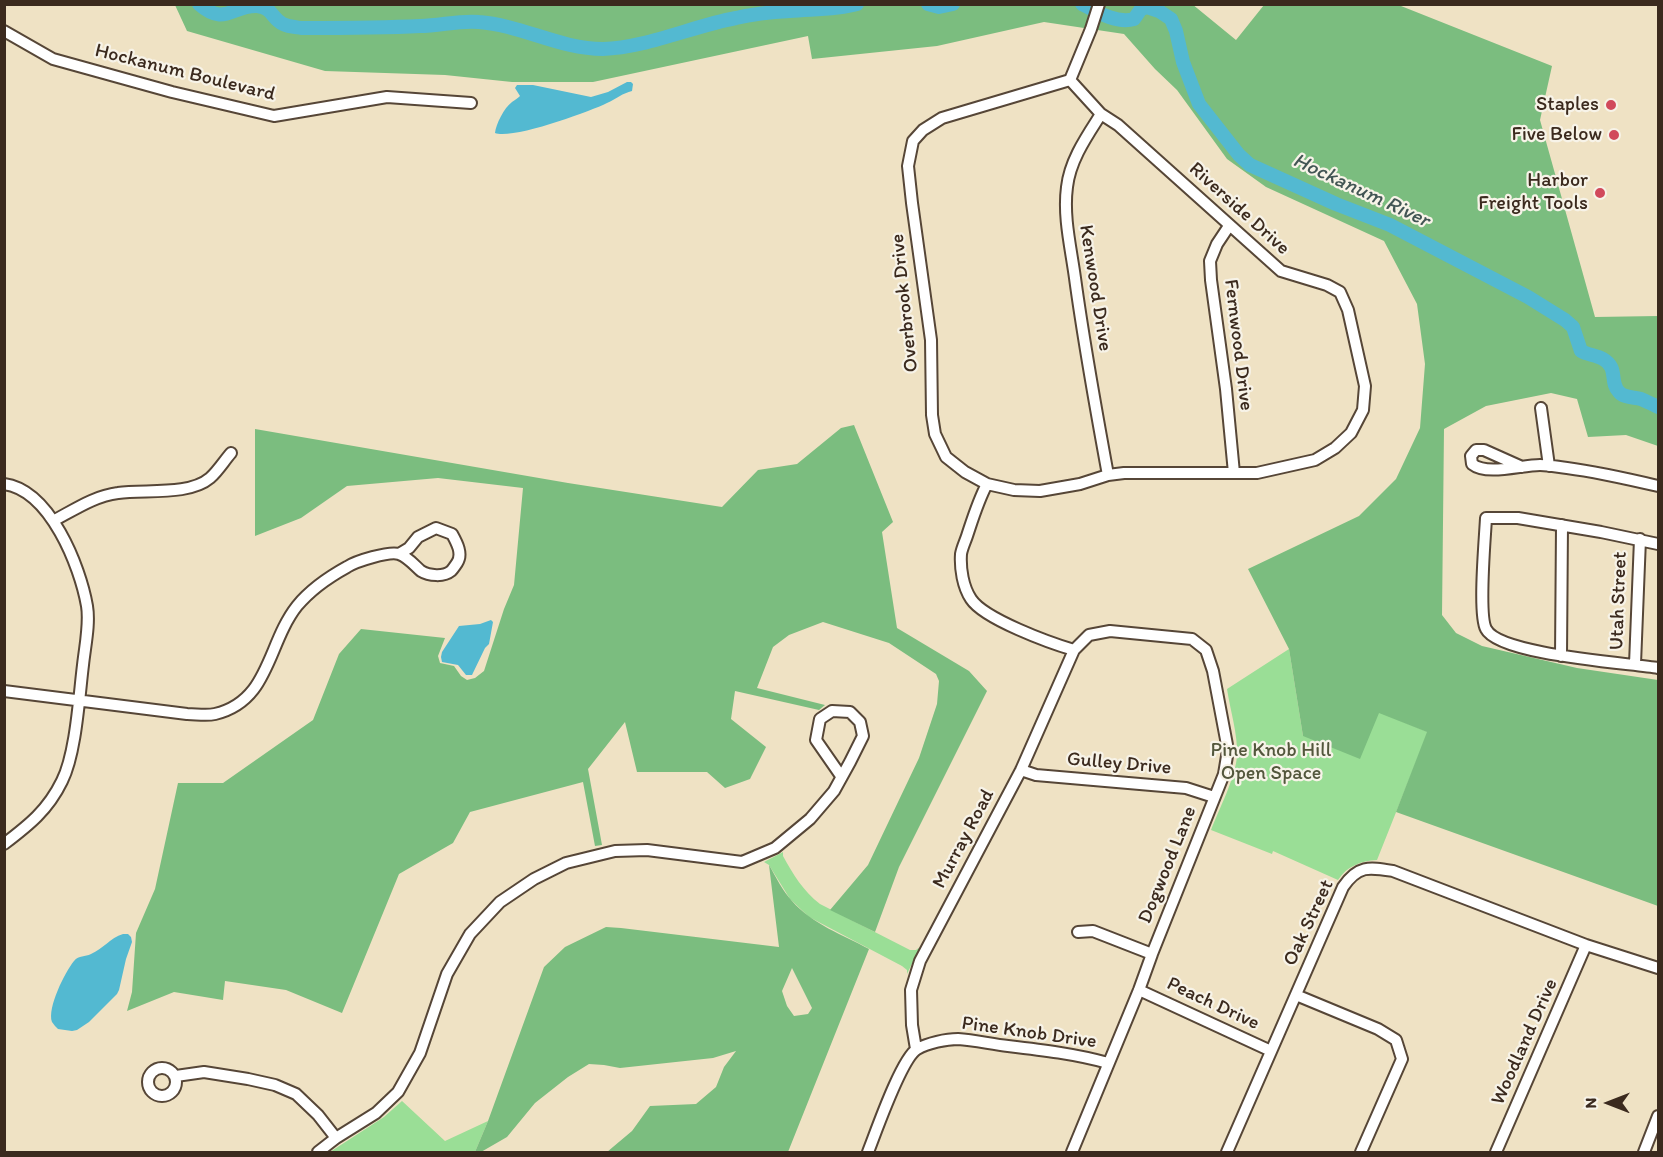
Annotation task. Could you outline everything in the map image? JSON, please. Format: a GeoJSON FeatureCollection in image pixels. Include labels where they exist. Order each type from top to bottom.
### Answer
{"type":"FeatureCollection","features":[{"type":"Feature","properties":{"kind":"street"},"geometry":{"type":"LineString","coordinates":[[1070,80],[1099,4]]}},
{"type":"Feature","properties":{"kind":"street","name":"Hockanum Boulevard"},"geometry":{"type":"LineString","coordinates":[[4,31],[53,59],[172,92],[274,116],[387,98],[471,103]]}},
{"type":"Feature","properties":{"kind":"street","name":"Riverside Drive"},"geometry":{"type":"LineString","coordinates":[[1070,80],[1101,114],[1118,125],[1281,271],[1327,285],[1340,292],[1348,310],[1365,386],[1363,410],[1351,433],[1335,448],[1315,460],[1257,472],[1124,473],[1108,476]]}},
{"type":"Feature","properties":{"kind":"street","name":"Overbrook Drive"},"geometry":{"type":"LineString","coordinates":[[1070,80],[942,118],[923,130],[913,141],[908,166],[931,340],[934,434],[946,457],[965,472],[987,484],[1014,490],[1040,491],[1108,476]]}},
{"type":"Feature","properties":{"kind":"street","name":"Kenwood Drive"},"geometry":{"type":"LineString","coordinates":[[1101,114],[1074,161],[1067,186],[1066,212],[1082,327],[1108,476]]}},
{"type":"Feature","properties":{"kind":"street","name":"Fernwood Drive"},"geometry":{"type":"LineString","coordinates":[[1229,226],[1217,244],[1210,261],[1210,280],[1226,389],[1234,473]]}},
{"type":"Feature","properties":{"kind":"street"},"geometry":{"type":"LineString","coordinates":[[1541,408],[1549,465]]}},
{"type":"Feature","properties":{"kind":"street"},"geometry":{"type":"LineString","coordinates":[[54,521],[97,497],[194,486],[209,479],[231,453]]}},
{"type":"Feature","properties":{"kind":"street"},"geometry":{"type":"LineString","coordinates":[[1521,467],[1549,465],[1604,473],[1659,486]]}},
{"type":"Feature","properties":{"kind":"street"},"geometry":{"type":"LineString","coordinates":[[4,484],[11,485],[34,497],[54,521],[81,577],[87,608],[86,639],[72,749],[63,779],[48,805],[32,823],[4,844]]}},
{"type":"Feature","properties":{"kind":"street"},"geometry":{"type":"LineString","coordinates":[[987,484],[978,502],[961,554],[963,581],[971,600],[982,610],[1008,624],[1051,643],[1074,650]]}},
{"type":"Feature","properties":{"kind":"street"},"geometry":{"type":"LineString","coordinates":[[1659,544],[1518,518],[1486,518],[1482,612],[1485,629],[1493,638],[1505,643],[1561,656],[1659,668]]}},
{"type":"Feature","properties":{"kind":"street"},"geometry":{"type":"LineString","coordinates":[[1561,656],[1562,525]]}},
{"type":"Feature","properties":{"kind":"street"},"geometry":{"type":"LineString","coordinates":[[4,691],[187,714],[212,714],[234,708],[253,692],[264,676],[279,637],[297,607],[320,583],[351,564],[385,555],[399,554],[409,548],[418,537],[436,528],[452,534],[459,547],[459,560],[450,572],[437,575],[424,573],[399,554]]}},
{"type":"Feature","properties":{"kind":"street","name":"Utah Street"},"geometry":{"type":"LineString","coordinates":[[1635,664],[1640,539]]}},
{"type":"Feature","properties":{"kind":"street","name":"Dogwood Lane"},"geometry":{"type":"LineString","coordinates":[[1072,1152],[1224,774],[1228,750],[1213,671],[1206,650],[1192,639],[1110,631],[1089,635],[1074,650]]}},
{"type":"Feature","properties":{"kind":"street","name":"Murray Road"},"geometry":{"type":"LineString","coordinates":[[916,1049],[912,1025],[911,990],[920,961],[1021,770],[1074,650]]}},
{"type":"Feature","properties":{"kind":"street"},"geometry":{"type":"LineString","coordinates":[[318,1152],[376,1113],[398,1092],[420,1053],[447,974],[470,934],[500,902],[534,879],[566,863],[615,851],[648,850],[742,862],[775,848],[810,819],[834,791],[863,736],[860,722],[850,712],[832,711],[820,719],[816,740],[841,776]]}},
{"type":"Feature","properties":{"kind":"street","name":"Gulley Drive"},"geometry":{"type":"LineString","coordinates":[[1021,770],[1036,775],[1186,788],[1214,797]]}},
{"type":"Feature","properties":{"kind":"street","name":"Oak Street"},"geometry":{"type":"LineString","coordinates":[[1227,1152],[1343,887],[1352,875],[1363,870],[1374,868],[1394,871],[1587,945],[1659,968]]}},
{"type":"Feature","properties":{"kind":"street"},"geometry":{"type":"LineString","coordinates":[[1078,932],[1093,931],[1152,954]]}},
{"type":"Feature","properties":{"kind":"street","name":"Woodland Drive"},"geometry":{"type":"LineString","coordinates":[[1496,1152],[1587,945]]}},
{"type":"Feature","properties":{"kind":"street","name":"Peach Drive"},"geometry":{"type":"LineString","coordinates":[[1139,990],[1271,1051]]}},
{"type":"Feature","properties":{"kind":"street"},"geometry":{"type":"LineString","coordinates":[[1296,995],[1378,1029],[1396,1040],[1402,1059],[1361,1152]]}},
{"type":"Feature","properties":{"kind":"street","name":"Pine Knob Drive"},"geometry":{"type":"LineString","coordinates":[[916,1049],[936,1042],[956,1039],[1068,1054],[1108,1063]]}},
{"type":"Feature","properties":{"kind":"street"},"geometry":{"type":"LineString","coordinates":[[868,1152],[904,1066],[916,1049]]}},
{"type":"Feature","properties":{"kind":"street"},"geometry":{"type":"LineString","coordinates":[[176,1076],[204,1072],[248,1078],[275,1085],[296,1094],[318,1115],[336,1138]]}},
{"type":"Feature","properties":{"kind":"street"},"geometry":{"type":"LineString","coordinates":[[1644,1152],[1659,1116]]}},
{"type":"Feature","properties":{"kind":"green space"},"geometry":{"type":"Polygon","coordinates":[[[1192,4],[1236,40],[1264,5],[1396,4],[1552,66],[1540,120],[1595,317],[1658,316],[1658,446],[1626,435],[1588,437],[1577,399],[1551,393],[1486,406],[1444,429],[1442,615],[1456,633],[1482,646],[1577,668],[1658,680],[1658,906],[1396,812],[1427,732],[1379,713],[1360,759],[1303,736],[1289,649],[1248,569],[1359,516],[1396,479],[1420,428],[1425,364],[1417,304],[1384,241],[1266,187],[1227,159],[1177,90],[1124,34],[1044,22],[937,46],[812,59],[808,36],[593,82],[512,82],[445,75],[325,71],[187,31],[175,5],[1192,4]]]}},
{"type":"Feature","properties":{"kind":"green space"},"geometry":{"type":"Polygon","coordinates":[[[854,425],[893,522],[882,532],[897,628],[969,671],[987,691],[899,867],[875,932],[830,910],[868,865],[919,758],[937,704],[939,681],[936,674],[889,643],[823,622],[789,635],[773,647],[757,688],[825,705],[819,710],[735,691],[731,719],[766,747],[750,779],[725,788],[707,772],[637,772],[625,722],[588,769],[602,845],[595,846],[583,782],[470,812],[453,843],[399,874],[342,1013],[286,990],[225,981],[223,1000],[174,992],[127,1011],[132,992],[136,933],[155,889],[178,783],[223,783],[313,720],[339,654],[361,629],[445,638],[438,656],[440,663],[454,666],[467,680],[475,678],[484,671],[514,585],[523,488],[438,478],[347,486],[301,518],[255,536],[255,429],[722,507],[758,470],[797,464],[841,428],[854,425]]]}},
{"type":"Feature","properties":{"kind":"green space","name":"Pine Knob Hill Open Space"},"geometry":{"type":"Polygon","coordinates":[[[1289,649],[1303,736],[1379,712],[1428,732],[1377,860],[1355,865],[1338,880],[1273,851],[1272,854],[1211,830],[1236,764],[1237,747],[1227,689],[1289,649]]]}},
{"type":"Feature","properties":{"kind":"green space"},"geometry":{"type":"Polygon","coordinates":[[[783,852],[783,856],[799,882],[820,904],[910,950],[920,947],[907,974],[907,970],[902,966],[809,917],[790,899],[769,865],[764,862],[783,852]]]}},
{"type":"Feature","properties":{"kind":"green space"},"geometry":{"type":"Polygon","coordinates":[[[769,865],[785,892],[800,909],[828,928],[869,949],[788,1152],[607,1152],[632,1131],[650,1106],[696,1104],[716,1087],[724,1067],[736,1051],[713,1058],[620,1068],[589,1064],[535,1103],[507,1137],[481,1152],[475,1152],[544,967],[565,947],[606,927],[779,947],[769,865]],[[792,968],[782,991],[787,1006],[794,1016],[808,1014],[812,1008],[792,968]]]}},
{"type":"Feature","properties":{"kind":"green space"},"geometry":{"type":"Polygon","coordinates":[[[402,1101],[445,1141],[488,1121],[475,1152],[330,1152],[384,1117],[402,1101]]]}},
{"type":"Feature","properties":{"kind":"water"},"geometry":{"type":"Polygon","coordinates":[[[627,82],[633,84],[632,91],[584,112],[517,133],[495,133],[503,112],[520,96],[515,88],[517,85],[533,85],[591,97],[608,92],[627,82]]]}},
{"type":"Feature","properties":{"kind":"water"},"geometry":{"type":"Polygon","coordinates":[[[491,620],[493,622],[489,644],[472,675],[466,675],[458,665],[442,662],[442,652],[459,626],[480,624],[491,620]]]}},
{"type":"Feature","properties":{"kind":"water"},"geometry":{"type":"Polygon","coordinates":[[[123,934],[128,934],[132,942],[117,994],[89,1022],[77,1030],[58,1029],[52,1022],[52,1008],[70,966],[78,958],[95,952],[123,934]]]}},
{"type":"Feature","properties":{"kind":"waterway","name":"Hockanum River"},"geometry":{"type":"LineString","coordinates":[[199,4],[216,14],[228,13],[241,8],[262,7],[283,24],[302,28],[405,27],[479,22],[510,27],[571,45],[603,49],[635,45],[749,15],[857,4]]}},
{"type":"Feature","properties":{"kind":"waterway","name":"Hockanum River"},"geometry":{"type":"LineString","coordinates":[[928,4],[939,7],[953,4]]}},
{"type":"Feature","properties":{"kind":"waterway","name":"Hockanum River"},"geometry":{"type":"LineString","coordinates":[[1082,4],[1121,20],[1134,19],[1141,9],[1147,7],[1171,19],[1183,62],[1199,104],[1239,155],[1250,165],[1336,204],[1390,225],[1528,297],[1573,327],[1581,351],[1608,363],[1616,388],[1621,394],[1641,399],[1658,407]]}},
{"type":"Feature","properties":{"kind":"place","name":"Staples"},"geometry":{"type":"Point","coordinates":[1611,105]}},
{"type":"Feature","properties":{"kind":"place","name":"Five Below"},"geometry":{"type":"Point","coordinates":[1614,135]}},
{"type":"Feature","properties":{"kind":"place","name":"Harbor Freight Tools"},"geometry":{"type":"Point","coordinates":[1600,193]}}]}
